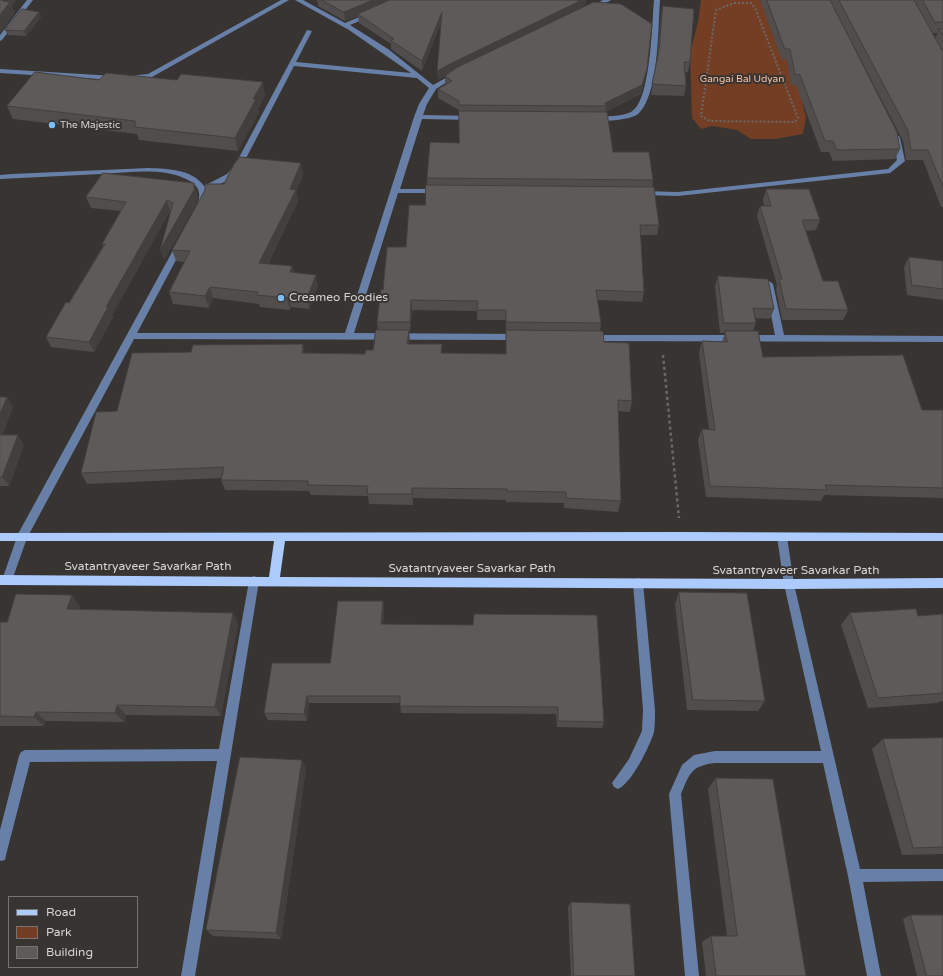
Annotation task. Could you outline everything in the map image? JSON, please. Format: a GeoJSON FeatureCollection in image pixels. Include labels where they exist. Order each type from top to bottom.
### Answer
{"type":"FeatureCollection","features":[{"type":"Feature","properties":{"kind":"main road"},"geometry":{"type":"LineString","coordinates":[[0,537],[280,538],[782,536],[943,538]]}},
{"type":"Feature","properties":{"kind":"main road"},"geometry":{"type":"LineString","coordinates":[[274,581],[280,538]]}},
{"type":"Feature","properties":{"kind":"main road","name":"Svatantryaveer Savarkar Path"},"geometry":{"type":"LineString","coordinates":[[4,580],[943,584]]}},
{"type":"Feature","properties":{"kind":"street"},"geometry":{"type":"LineString","coordinates":[[0,39],[30,0]]}},
{"type":"Feature","properties":{"kind":"street"},"geometry":{"type":"LineString","coordinates":[[0,71],[132,79],[150,76],[286,0]]}},
{"type":"Feature","properties":{"kind":"street"},"geometry":{"type":"LineString","coordinates":[[298,0],[345,25],[388,53],[433,88]]}},
{"type":"Feature","properties":{"kind":"street"},"geometry":{"type":"LineString","coordinates":[[581,13],[592,5],[608,0]]}},
{"type":"Feature","properties":{"kind":"street"},"geometry":{"type":"LineString","coordinates":[[585,119],[621,118],[635,113],[643,102],[650,84],[657,0]]}},
{"type":"Feature","properties":{"kind":"street"},"geometry":{"type":"LineString","coordinates":[[345,25],[378,11]]}},
{"type":"Feature","properties":{"kind":"street"},"geometry":{"type":"LineString","coordinates":[[203,189],[230,176],[238,166],[309,31]]}},
{"type":"Feature","properties":{"kind":"street"},"geometry":{"type":"LineString","coordinates":[[291,64],[419,76]]}},
{"type":"Feature","properties":{"kind":"street"},"geometry":{"type":"LineString","coordinates":[[349,336],[422,104],[433,88],[460,72]]}},
{"type":"Feature","properties":{"kind":"street"},"geometry":{"type":"LineString","coordinates":[[418,117],[482,118]]}},
{"type":"Feature","properties":{"kind":"street"},"geometry":{"type":"LineString","coordinates":[[630,193],[678,194],[890,171],[901,161],[898,142],[891,128]]}},
{"type":"Feature","properties":{"kind":"street"},"geometry":{"type":"LineString","coordinates":[[0,177],[136,170],[176,173],[196,180],[203,189],[203,201],[196,215]]}},
{"type":"Feature","properties":{"kind":"street"},"geometry":{"type":"LineString","coordinates":[[395,191],[450,192]]}},
{"type":"Feature","properties":{"kind":"street"},"geometry":{"type":"LineString","coordinates":[[4,580],[22,537],[185,235]]}},
{"type":"Feature","properties":{"kind":"street"},"geometry":{"type":"LineString","coordinates":[[769,284],[780,338]]}},
{"type":"Feature","properties":{"kind":"street"},"geometry":{"type":"LineString","coordinates":[[131,336],[529,337]]}},
{"type":"Feature","properties":{"kind":"street"},"geometry":{"type":"LineString","coordinates":[[583,338],[943,339]]}},
{"type":"Feature","properties":{"kind":"street"},"geometry":{"type":"LineString","coordinates":[[782,536],[789,584],[855,876],[874,976]]}},
{"type":"Feature","properties":{"kind":"street"},"geometry":{"type":"LineString","coordinates":[[188,976],[254,581]]}},
{"type":"Feature","properties":{"kind":"street"},"geometry":{"type":"LineString","coordinates":[[618,783],[633,763],[648,731],[649,710],[638,583]]}},
{"type":"Feature","properties":{"kind":"street"},"geometry":{"type":"LineString","coordinates":[[0,855],[25,756],[224,755]]}},
{"type":"Feature","properties":{"kind":"street"},"geometry":{"type":"LineString","coordinates":[[692,976],[675,794],[686,769],[698,759],[715,756],[828,757]]}},
{"type":"Feature","properties":{"kind":"street"},"geometry":{"type":"LineString","coordinates":[[855,876],[943,875]]}},
{"type":"Feature","properties":{"kind":"path"},"geometry":{"type":"LineString","coordinates":[[734,3],[751,3],[755,8],[798,118],[795,122],[710,122],[701,116],[716,10],[734,3]]}},
{"type":"Feature","properties":{"kind":"path"},"geometry":{"type":"LineString","coordinates":[[661,338],[680,536]]}},
{"type":"Feature","properties":{"kind":"green space","name":"Gangai Bal Udyan"},"geometry":{"type":"Polygon","coordinates":[[[701,0],[770,0],[798,86],[806,117],[803,134],[775,139],[751,139],[737,130],[712,126],[701,129],[692,118],[690,53],[698,22],[701,0]]]}},
{"type":"Feature","properties":{"kind":"building"},"geometry":{"type":"Polygon","coordinates":[[[0,0],[10,2],[0,15],[0,0]]]}},
{"type":"Feature","properties":{"kind":"building"},"geometry":{"type":"Polygon","coordinates":[[[322,0],[373,0],[344,12],[322,0]]]}},
{"type":"Feature","properties":{"kind":"building"},"geometry":{"type":"Polygon","coordinates":[[[390,0],[580,1],[437,71],[442,12],[422,61],[390,40],[394,39],[358,14],[390,0]]]}},
{"type":"Feature","properties":{"kind":"building"},"geometry":{"type":"Polygon","coordinates":[[[767,0],[830,0],[897,132],[900,149],[837,150],[833,141],[825,141],[800,75],[795,74],[790,49],[785,49],[767,0]]]}},
{"type":"Feature","properties":{"kind":"building"},"geometry":{"type":"Polygon","coordinates":[[[839,0],[914,0],[943,52],[943,187],[928,150],[911,150],[908,131],[839,0]]]}},
{"type":"Feature","properties":{"kind":"building"},"geometry":{"type":"Polygon","coordinates":[[[923,0],[943,0],[943,22],[935,22],[923,0]]]}},
{"type":"Feature","properties":{"kind":"building"},"geometry":{"type":"Polygon","coordinates":[[[594,2],[621,4],[652,24],[647,69],[642,85],[605,103],[606,106],[459,105],[459,101],[438,89],[452,81],[445,76],[456,68],[594,2]]]}},
{"type":"Feature","properties":{"kind":"building"},"geometry":{"type":"Polygon","coordinates":[[[663,6],[694,9],[690,62],[684,62],[686,86],[652,84],[659,51],[663,6]]]}},
{"type":"Feature","properties":{"kind":"building"},"geometry":{"type":"Polygon","coordinates":[[[22,9],[39,12],[24,31],[5,30],[22,9]]]}},
{"type":"Feature","properties":{"kind":"building"},"geometry":{"type":"Polygon","coordinates":[[[939,29],[943,29],[943,35],[939,29]]]}},
{"type":"Feature","properties":{"kind":"building"},"geometry":{"type":"Polygon","coordinates":[[[35,72],[99,80],[106,73],[177,80],[181,74],[263,82],[253,99],[256,99],[235,138],[135,127],[135,121],[7,106],[35,72]]]}},
{"type":"Feature","properties":{"kind":"building"},"geometry":{"type":"Polygon","coordinates":[[[459,111],[607,112],[613,152],[649,152],[653,180],[427,178],[430,142],[459,143],[459,111]]]}},
{"type":"Feature","properties":{"kind":"building"},"geometry":{"type":"Polygon","coordinates":[[[240,157],[301,163],[290,189],[296,190],[259,263],[292,266],[290,272],[316,275],[307,298],[257,295],[258,292],[210,287],[205,296],[169,292],[190,251],[172,250],[205,190],[205,184],[224,184],[234,164],[240,157]]]}},
{"type":"Feature","properties":{"kind":"building"},"geometry":{"type":"Polygon","coordinates":[[[103,173],[194,183],[194,190],[160,250],[173,203],[167,200],[106,307],[108,307],[89,342],[46,337],[66,302],[69,303],[105,244],[102,244],[126,202],[86,197],[103,173]]]}},
{"type":"Feature","properties":{"kind":"building"},"geometry":{"type":"Polygon","coordinates":[[[426,185],[654,187],[659,225],[640,225],[644,292],[596,290],[601,323],[506,322],[506,310],[477,310],[478,301],[411,300],[410,322],[377,322],[381,289],[383,290],[387,247],[406,247],[409,205],[425,205],[426,185]]]}},
{"type":"Feature","properties":{"kind":"building"},"geometry":{"type":"Polygon","coordinates":[[[766,189],[809,189],[820,220],[802,220],[823,281],[838,281],[848,310],[786,309],[779,279],[782,279],[760,206],[771,206],[766,189]]]}},
{"type":"Feature","properties":{"kind":"building"},"geometry":{"type":"Polygon","coordinates":[[[909,257],[943,261],[943,289],[912,285],[909,257]]]}},
{"type":"Feature","properties":{"kind":"building"},"geometry":{"type":"Polygon","coordinates":[[[718,276],[768,279],[774,309],[753,308],[756,323],[724,323],[718,276]]]}},
{"type":"Feature","properties":{"kind":"building"},"geometry":{"type":"Polygon","coordinates":[[[376,330],[409,330],[407,344],[442,344],[441,353],[506,354],[506,330],[603,331],[604,342],[629,343],[632,401],[618,400],[621,501],[566,498],[566,492],[507,491],[507,489],[412,488],[412,494],[367,494],[368,486],[308,485],[308,481],[221,480],[224,467],[81,473],[96,412],[117,411],[132,353],[191,352],[193,345],[303,344],[302,353],[365,354],[366,350],[373,350],[376,330]]]}},
{"type":"Feature","properties":{"kind":"building"},"geometry":{"type":"Polygon","coordinates":[[[725,331],[758,331],[763,357],[903,355],[922,410],[943,410],[943,488],[825,485],[827,490],[710,486],[702,429],[715,430],[702,341],[727,342],[725,331]]]}},
{"type":"Feature","properties":{"kind":"building"},"geometry":{"type":"Polygon","coordinates":[[[0,397],[7,397],[0,414],[0,397]]]}},
{"type":"Feature","properties":{"kind":"building"},"geometry":{"type":"Polygon","coordinates":[[[0,435],[18,435],[2,477],[0,477],[0,435]]]}},
{"type":"Feature","properties":{"kind":"building"},"geometry":{"type":"Polygon","coordinates":[[[679,592],[747,593],[765,701],[693,700],[679,592]]]}},
{"type":"Feature","properties":{"kind":"building"},"geometry":{"type":"Polygon","coordinates":[[[16,594],[72,595],[67,609],[233,613],[215,707],[117,705],[115,713],[36,712],[34,717],[0,716],[0,622],[7,622],[16,594]]]}},
{"type":"Feature","properties":{"kind":"building"},"geometry":{"type":"Polygon","coordinates":[[[338,601],[383,601],[381,624],[473,625],[474,614],[597,615],[604,722],[558,721],[558,707],[400,706],[400,696],[307,696],[304,714],[264,713],[272,663],[330,663],[338,601]]]}},
{"type":"Feature","properties":{"kind":"building"},"geometry":{"type":"Polygon","coordinates":[[[916,609],[918,616],[943,614],[943,693],[878,698],[850,613],[916,609]]]}},
{"type":"Feature","properties":{"kind":"building"},"geometry":{"type":"Polygon","coordinates":[[[943,738],[943,847],[913,848],[883,739],[943,738]]]}},
{"type":"Feature","properties":{"kind":"building"},"geometry":{"type":"Polygon","coordinates":[[[240,757],[302,760],[276,933],[206,930],[240,757]]]}},
{"type":"Feature","properties":{"kind":"building"},"geometry":{"type":"Polygon","coordinates":[[[716,778],[773,779],[806,976],[716,976],[711,936],[737,936],[716,778]]]}},
{"type":"Feature","properties":{"kind":"building"},"geometry":{"type":"Polygon","coordinates":[[[571,902],[630,904],[635,976],[574,976],[571,902]]]}},
{"type":"Feature","properties":{"kind":"building"},"geometry":{"type":"Polygon","coordinates":[[[911,915],[943,915],[943,976],[927,976],[911,915]]]}},
{"type":"Feature","properties":{"kind":"place","name":"The Majestic"},"geometry":{"type":"Point","coordinates":[52,125]}},
{"type":"Feature","properties":{"kind":"place","name":"Creameo Foodies"},"geometry":{"type":"Point","coordinates":[281,298]}}]}
